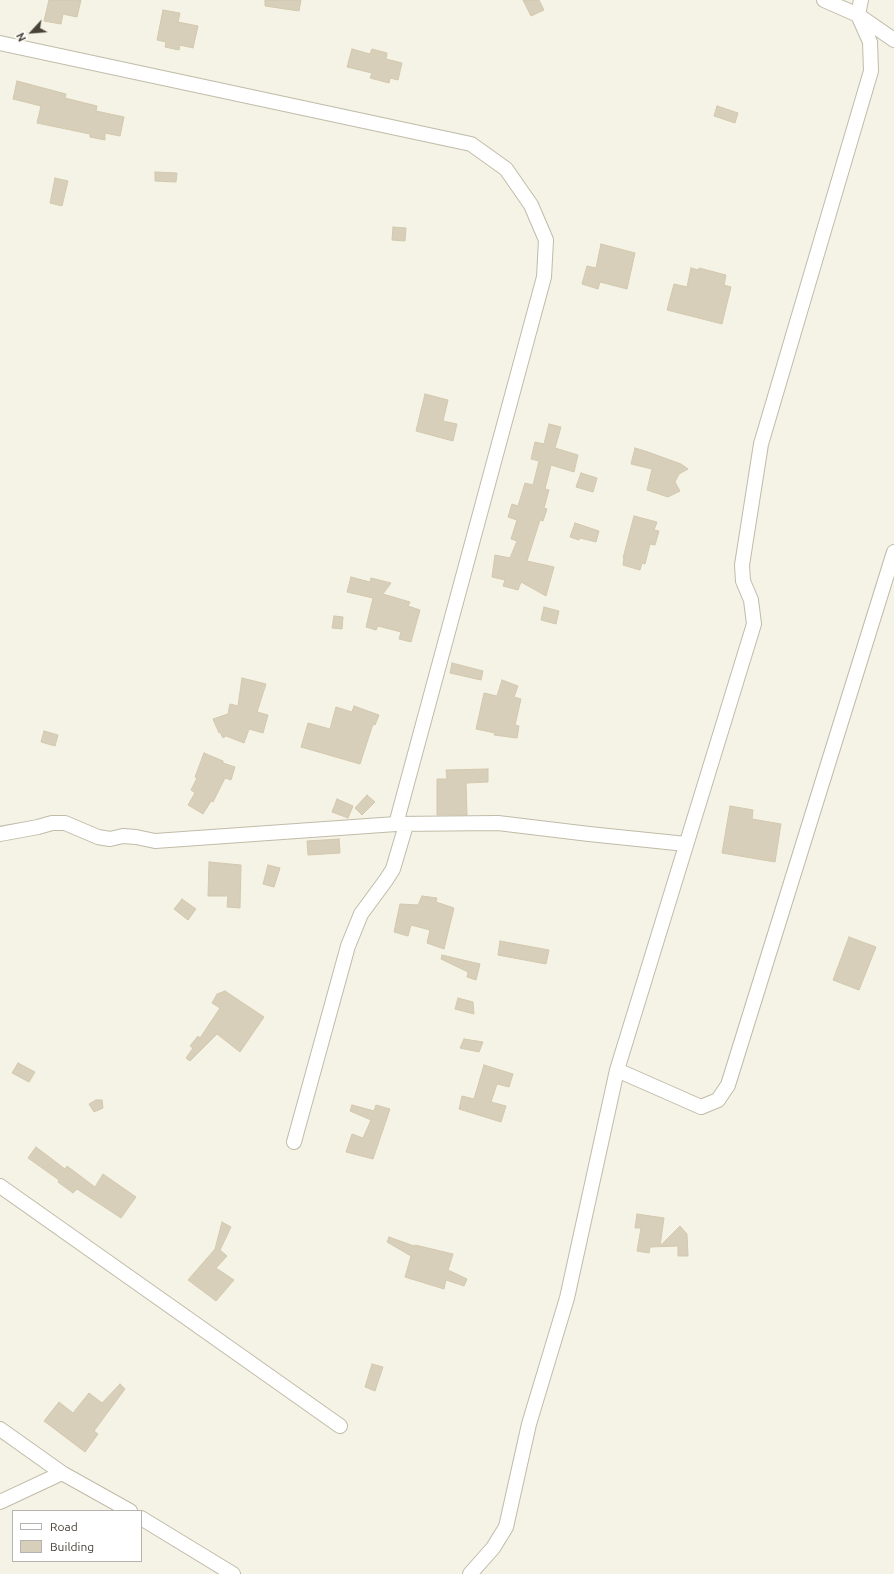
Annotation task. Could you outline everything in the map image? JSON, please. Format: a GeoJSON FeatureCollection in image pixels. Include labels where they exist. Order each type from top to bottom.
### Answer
{"type":"FeatureCollection","features":[{"type":"Feature","properties":{"kind":"street"},"geometry":{"type":"LineString","coordinates":[[824,0],[858,15],[894,40]]}},
{"type":"Feature","properties":{"kind":"street"},"geometry":{"type":"LineString","coordinates":[[470,1574],[494,1548],[506,1527],[529,1424],[567,1298],[617,1070],[754,624],[751,600],[744,581],[742,565],[761,444],[871,70],[870,42],[858,15],[860,0]]}},
{"type":"Feature","properties":{"kind":"street"},"geometry":{"type":"LineString","coordinates":[[0,43],[471,144],[506,169],[531,205],[546,240],[544,277],[401,824],[393,868],[361,914],[351,939],[294,1142]]}},
{"type":"Feature","properties":{"kind":"street"},"geometry":{"type":"LineString","coordinates":[[617,1070],[701,1107],[718,1100],[728,1085],[894,552]]}},
{"type":"Feature","properties":{"kind":"street"},"geometry":{"type":"LineString","coordinates":[[0,834],[52,823],[65,823],[98,838],[110,839],[123,836],[155,841],[401,824],[498,823],[686,844]]}},
{"type":"Feature","properties":{"kind":"street"},"geometry":{"type":"LineString","coordinates":[[0,1186],[340,1426]]}},
{"type":"Feature","properties":{"kind":"street"},"geometry":{"type":"LineString","coordinates":[[0,1429],[62,1473],[128,1510]]}},
{"type":"Feature","properties":{"kind":"street"},"geometry":{"type":"LineString","coordinates":[[0,1502],[62,1473]]}},
{"type":"Feature","properties":{"kind":"street"},"geometry":{"type":"LineString","coordinates":[[142,1519],[233,1574]]}},
{"type":"Feature","properties":{"kind":"building"},"geometry":{"type":"Polygon","coordinates":[[[49,0],[81,0],[77,17],[63,14],[61,24],[44,21],[49,0]]]}},
{"type":"Feature","properties":{"kind":"building"},"geometry":{"type":"Polygon","coordinates":[[[265,0],[301,0],[299,11],[265,6],[265,0]]]}},
{"type":"Feature","properties":{"kind":"building"},"geometry":{"type":"Polygon","coordinates":[[[523,0],[539,0],[544,10],[531,16],[523,0]]]}},
{"type":"Feature","properties":{"kind":"building"},"geometry":{"type":"Polygon","coordinates":[[[163,10],[180,13],[178,22],[198,26],[193,48],[180,45],[179,50],[165,47],[166,42],[157,40],[163,10]]]}},
{"type":"Feature","properties":{"kind":"building"},"geometry":{"type":"Polygon","coordinates":[[[352,49],[370,54],[372,49],[387,53],[386,59],[402,63],[398,80],[390,78],[389,83],[370,78],[372,73],[347,67],[352,49]]]}},
{"type":"Feature","properties":{"kind":"building"},"geometry":{"type":"Polygon","coordinates":[[[17,81],[66,94],[65,98],[97,106],[96,111],[124,117],[120,136],[105,133],[105,140],[90,137],[90,134],[37,123],[41,106],[13,99],[17,81]]]}},
{"type":"Feature","properties":{"kind":"building"},"geometry":{"type":"Polygon","coordinates":[[[717,106],[738,113],[735,123],[714,116],[717,106]]]}},
{"type":"Feature","properties":{"kind":"building"},"geometry":{"type":"Polygon","coordinates":[[[155,172],[177,173],[176,182],[155,181],[155,172]]]}},
{"type":"Feature","properties":{"kind":"building"},"geometry":{"type":"Polygon","coordinates":[[[55,178],[68,181],[62,206],[50,203],[55,178]]]}},
{"type":"Feature","properties":{"kind":"building"},"geometry":{"type":"Polygon","coordinates":[[[393,227],[406,228],[405,241],[392,240],[393,227]]]}},
{"type":"Feature","properties":{"kind":"building"},"geometry":{"type":"Polygon","coordinates":[[[601,244],[635,253],[627,289],[600,282],[598,289],[582,284],[587,266],[596,268],[601,244]]]}},
{"type":"Feature","properties":{"kind":"building"},"geometry":{"type":"Polygon","coordinates":[[[691,268],[699,270],[699,268],[726,275],[724,285],[731,287],[722,324],[667,310],[674,284],[687,287],[691,268]]]}},
{"type":"Feature","properties":{"kind":"building"},"geometry":{"type":"Polygon","coordinates":[[[425,394],[448,400],[443,421],[457,424],[453,441],[416,431],[425,394]]]}},
{"type":"Feature","properties":{"kind":"building"},"geometry":{"type":"Polygon","coordinates":[[[549,424],[561,427],[555,448],[578,455],[574,472],[551,465],[545,489],[549,490],[544,508],[547,509],[543,521],[540,520],[527,561],[554,567],[546,596],[521,582],[518,590],[503,586],[505,580],[492,577],[495,555],[510,558],[517,541],[511,539],[517,520],[508,517],[512,504],[518,506],[525,483],[533,485],[539,461],[531,459],[535,442],[544,444],[549,424]]]}},
{"type":"Feature","properties":{"kind":"building"},"geometry":{"type":"Polygon","coordinates":[[[635,448],[681,464],[688,469],[679,474],[675,482],[680,491],[668,497],[647,490],[652,469],[631,464],[635,448]]]}},
{"type":"Feature","properties":{"kind":"building"},"geometry":{"type":"Polygon","coordinates":[[[581,473],[597,478],[593,492],[576,487],[581,473]]]}},
{"type":"Feature","properties":{"kind":"building"},"geometry":{"type":"Polygon","coordinates":[[[634,516],[657,522],[654,530],[659,531],[655,545],[650,544],[645,564],[642,563],[640,570],[623,565],[623,558],[634,516]]]}},
{"type":"Feature","properties":{"kind":"building"},"geometry":{"type":"Polygon","coordinates":[[[575,523],[599,531],[596,542],[580,538],[579,540],[570,537],[575,523]]]}},
{"type":"Feature","properties":{"kind":"building"},"geometry":{"type":"Polygon","coordinates":[[[351,577],[370,582],[371,578],[391,583],[383,594],[410,602],[408,606],[420,610],[411,642],[399,639],[401,632],[378,626],[376,630],[366,627],[373,598],[347,592],[351,577]]]}},
{"type":"Feature","properties":{"kind":"building"},"geometry":{"type":"Polygon","coordinates":[[[544,607],[559,611],[556,624],[541,620],[544,607]]]}},
{"type":"Feature","properties":{"kind":"building"},"geometry":{"type":"Polygon","coordinates":[[[334,616],[343,617],[342,629],[332,628],[334,616]]]}},
{"type":"Feature","properties":{"kind":"building"},"geometry":{"type":"Polygon","coordinates":[[[452,663],[483,671],[481,680],[450,673],[452,663]]]}},
{"type":"Feature","properties":{"kind":"building"},"geometry":{"type":"Polygon","coordinates":[[[242,678],[266,684],[257,712],[268,715],[263,733],[249,729],[244,743],[226,736],[223,738],[220,732],[219,733],[213,719],[228,714],[230,704],[238,706],[242,678]]]}},
{"type":"Feature","properties":{"kind":"building"},"geometry":{"type":"Polygon","coordinates":[[[502,680],[518,686],[514,697],[521,699],[515,725],[519,726],[517,738],[494,735],[495,733],[476,729],[484,693],[497,696],[502,680]]]}},
{"type":"Feature","properties":{"kind":"building"},"geometry":{"type":"Polygon","coordinates":[[[354,706],[379,715],[375,725],[373,724],[360,764],[301,747],[308,723],[330,729],[336,707],[352,712],[354,706]]]}},
{"type":"Feature","properties":{"kind":"building"},"geometry":{"type":"Polygon","coordinates":[[[44,731],[58,735],[55,746],[41,742],[44,731]]]}},
{"type":"Feature","properties":{"kind":"building"},"geometry":{"type":"Polygon","coordinates":[[[204,753],[223,761],[223,763],[235,767],[231,780],[225,778],[213,802],[211,801],[203,814],[188,805],[195,793],[191,790],[197,778],[195,777],[204,753]]]}},
{"type":"Feature","properties":{"kind":"building"},"geometry":{"type":"Polygon","coordinates":[[[488,769],[488,782],[466,783],[467,815],[437,815],[437,779],[447,779],[446,770],[488,769]]]}},
{"type":"Feature","properties":{"kind":"building"},"geometry":{"type":"Polygon","coordinates":[[[367,795],[375,802],[362,815],[355,808],[367,795]]]}},
{"type":"Feature","properties":{"kind":"building"},"geometry":{"type":"Polygon","coordinates":[[[337,799],[353,806],[348,818],[332,812],[337,799]]]}},
{"type":"Feature","properties":{"kind":"building"},"geometry":{"type":"Polygon","coordinates":[[[730,806],[753,810],[752,819],[781,824],[775,862],[722,853],[730,806]]]}},
{"type":"Feature","properties":{"kind":"building"},"geometry":{"type":"Polygon","coordinates":[[[339,839],[340,853],[308,855],[307,841],[339,839]]]}},
{"type":"Feature","properties":{"kind":"building"},"geometry":{"type":"Polygon","coordinates":[[[209,862],[241,865],[240,908],[227,907],[228,896],[208,896],[209,862]]]}},
{"type":"Feature","properties":{"kind":"building"},"geometry":{"type":"Polygon","coordinates":[[[268,865],[280,868],[274,887],[263,884],[268,865]]]}},
{"type":"Feature","properties":{"kind":"building"},"geometry":{"type":"Polygon","coordinates":[[[422,896],[437,898],[436,902],[454,908],[444,949],[427,943],[430,930],[411,925],[408,936],[394,932],[400,904],[418,905],[422,896]]]}},
{"type":"Feature","properties":{"kind":"building"},"geometry":{"type":"Polygon","coordinates":[[[182,899],[196,909],[188,920],[174,909],[182,899]]]}},
{"type":"Feature","properties":{"kind":"building"},"geometry":{"type":"Polygon","coordinates":[[[849,937],[876,947],[859,990],[833,980],[849,937]]]}},
{"type":"Feature","properties":{"kind":"building"},"geometry":{"type":"Polygon","coordinates":[[[500,941],[549,950],[546,964],[498,955],[500,941]]]}},
{"type":"Feature","properties":{"kind":"building"},"geometry":{"type":"Polygon","coordinates":[[[442,955],[480,964],[476,980],[467,977],[468,972],[441,959],[442,955]]]}},
{"type":"Feature","properties":{"kind":"building"},"geometry":{"type":"Polygon","coordinates":[[[225,991],[264,1017],[240,1052],[217,1034],[190,1061],[186,1058],[193,1048],[190,1046],[198,1036],[200,1038],[220,1008],[212,1003],[217,994],[225,991]]]}},
{"type":"Feature","properties":{"kind":"building"},"geometry":{"type":"Polygon","coordinates":[[[458,998],[473,1002],[474,1014],[455,1009],[458,998]]]}},
{"type":"Feature","properties":{"kind":"building"},"geometry":{"type":"Polygon","coordinates":[[[464,1039],[483,1042],[479,1052],[460,1048],[464,1039]]]}},
{"type":"Feature","properties":{"kind":"building"},"geometry":{"type":"Polygon","coordinates":[[[18,1063],[35,1072],[29,1082],[12,1073],[18,1063]]]}},
{"type":"Feature","properties":{"kind":"building"},"geometry":{"type":"Polygon","coordinates":[[[484,1065],[513,1074],[509,1087],[497,1084],[491,1102],[506,1106],[501,1122],[459,1109],[462,1096],[474,1099],[484,1065]]]}},
{"type":"Feature","properties":{"kind":"building"},"geometry":{"type":"Polygon","coordinates":[[[96,1100],[102,1100],[103,1108],[94,1112],[89,1104],[96,1100]]]}},
{"type":"Feature","properties":{"kind":"building"},"geometry":{"type":"Polygon","coordinates":[[[352,1105],[374,1111],[376,1105],[390,1109],[373,1159],[346,1152],[352,1134],[363,1138],[371,1120],[350,1111],[352,1105]]]}},
{"type":"Feature","properties":{"kind":"building"},"geometry":{"type":"Polygon","coordinates":[[[36,1147],[65,1169],[67,1166],[95,1187],[103,1174],[136,1197],[121,1218],[77,1189],[73,1193],[58,1182],[59,1180],[28,1158],[36,1147]]]}},
{"type":"Feature","properties":{"kind":"building"},"geometry":{"type":"Polygon","coordinates":[[[637,1214],[664,1218],[660,1246],[680,1226],[687,1234],[688,1256],[678,1256],[678,1246],[650,1247],[649,1253],[637,1251],[641,1228],[635,1228],[637,1214]]]}},
{"type":"Feature","properties":{"kind":"building"},"geometry":{"type":"Polygon","coordinates":[[[222,1222],[231,1227],[220,1250],[227,1256],[216,1268],[234,1280],[216,1301],[188,1280],[215,1249],[222,1222]]]}},
{"type":"Feature","properties":{"kind":"building"},"geometry":{"type":"Polygon","coordinates":[[[389,1237],[414,1246],[453,1254],[448,1270],[467,1279],[464,1286],[446,1280],[444,1289],[405,1277],[411,1256],[387,1242],[389,1237]]]}},
{"type":"Feature","properties":{"kind":"building"},"geometry":{"type":"Polygon","coordinates":[[[372,1364],[383,1367],[375,1391],[365,1387],[372,1364]]]}},
{"type":"Feature","properties":{"kind":"building"},"geometry":{"type":"Polygon","coordinates":[[[120,1384],[125,1389],[94,1431],[98,1434],[85,1452],[44,1421],[59,1402],[73,1413],[89,1393],[102,1403],[120,1384]]]}}]}
